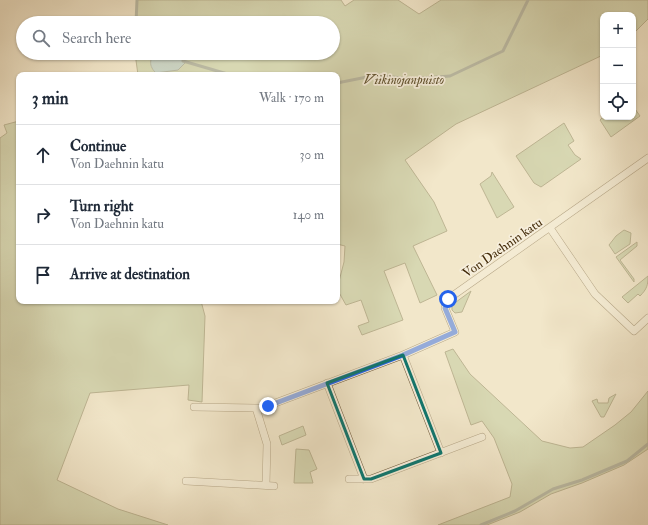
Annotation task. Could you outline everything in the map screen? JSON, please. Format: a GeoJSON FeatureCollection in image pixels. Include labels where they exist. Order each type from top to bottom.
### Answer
{"type":"FeatureCollection","features":[{"type":"Feature","properties":{"kind":"street","name":"Von Daehnin katu"},"geometry":{"type":"LineString","coordinates":[[194,407],[262,408],[403,355],[455,332],[445,308],[448,299],[648,158]]}},
{"type":"Feature","properties":{"kind":"street"},"geometry":{"type":"LineString","coordinates":[[550,228],[595,294],[628,327],[634,331],[648,318]]}},
{"type":"Feature","properties":{"kind":"street"},"geometry":{"type":"LineString","coordinates":[[403,355],[442,453]]}},
{"type":"Feature","properties":{"kind":"street"},"geometry":{"type":"LineString","coordinates":[[327,383],[364,479]]}},
{"type":"Feature","properties":{"kind":"street"},"geometry":{"type":"LineString","coordinates":[[256,408],[266,444],[266,485]]}},
{"type":"Feature","properties":{"kind":"street"},"geometry":{"type":"LineString","coordinates":[[349,479],[371,479],[482,438]]}},
{"type":"Feature","properties":{"kind":"street"},"geometry":{"type":"LineString","coordinates":[[186,481],[274,486]]}},
{"type":"Feature","properties":{"kind":"highlighted area"},"geometry":{"type":"Polygon","coordinates":[[[403,355],[441,453],[371,479],[364,479],[327,383],[403,355]]]}},
{"type":"Feature","properties":{"kind":"green space","name":"Viikinojanpuisto"},"geometry":{"type":"Polygon","coordinates":[[[137,0],[341,0],[345,6],[354,0],[398,0],[419,14],[441,0],[648,0],[648,19],[636,31],[636,12],[600,12],[600,56],[456,124],[405,160],[434,202],[447,231],[413,246],[437,295],[420,303],[405,263],[384,271],[403,320],[362,335],[358,326],[369,322],[361,300],[346,305],[340,294],[340,277],[344,262],[345,246],[340,245],[340,72],[138,72],[136,60],[340,60],[340,16],[136,16],[137,0]]]}},
{"type":"Feature","properties":{"kind":"green space"},"geometry":{"type":"Polygon","coordinates":[[[636,110],[640,116],[636,119],[636,110]]]}},
{"type":"Feature","properties":{"kind":"green space"},"geometry":{"type":"Polygon","coordinates":[[[600,120],[634,120],[611,137],[600,120]]]}},
{"type":"Feature","properties":{"kind":"green space"},"geometry":{"type":"Polygon","coordinates":[[[16,122],[16,304],[202,304],[205,316],[202,402],[188,400],[189,385],[90,393],[57,480],[118,509],[168,525],[0,525],[0,138],[7,133],[4,125],[16,122]]]}},
{"type":"Feature","properties":{"kind":"green space"},"geometry":{"type":"Polygon","coordinates":[[[564,123],[574,141],[568,145],[575,155],[581,159],[541,187],[534,183],[516,156],[564,123]]]}},
{"type":"Feature","properties":{"kind":"green space"},"geometry":{"type":"Polygon","coordinates":[[[492,172],[514,207],[497,218],[480,184],[491,176],[492,172]]]}},
{"type":"Feature","properties":{"kind":"green space"},"geometry":{"type":"Polygon","coordinates":[[[624,230],[631,233],[630,244],[615,254],[609,245],[616,236],[624,230]]]}},
{"type":"Feature","properties":{"kind":"green space"},"geometry":{"type":"Polygon","coordinates":[[[637,242],[637,246],[620,260],[634,279],[634,282],[616,257],[637,242]]]}},
{"type":"Feature","properties":{"kind":"green space"},"geometry":{"type":"Polygon","coordinates":[[[648,276],[646,289],[640,296],[638,294],[628,303],[622,297],[648,276]]]}},
{"type":"Feature","properties":{"kind":"green space"},"geometry":{"type":"Polygon","coordinates":[[[471,291],[462,312],[455,313],[452,310],[452,305],[471,291]]]}},
{"type":"Feature","properties":{"kind":"green space"},"geometry":{"type":"Polygon","coordinates":[[[453,349],[470,374],[542,441],[570,448],[583,447],[615,425],[631,412],[648,391],[648,449],[624,465],[582,483],[551,494],[520,512],[487,525],[438,525],[510,497],[512,484],[494,438],[482,421],[471,425],[445,352],[453,349]]]}},
{"type":"Feature","properties":{"kind":"green space"},"geometry":{"type":"Polygon","coordinates":[[[616,394],[604,417],[601,417],[592,401],[597,399],[598,403],[608,403],[609,398],[616,394]]]}},
{"type":"Feature","properties":{"kind":"green space"},"geometry":{"type":"Polygon","coordinates":[[[303,426],[306,435],[282,445],[279,436],[303,426]]]}},
{"type":"Feature","properties":{"kind":"green space"},"geometry":{"type":"Polygon","coordinates":[[[296,449],[309,450],[317,469],[310,472],[313,483],[294,483],[296,449]]]}},
{"type":"Feature","properties":{"kind":"water"},"geometry":{"type":"Polygon","coordinates":[[[151,60],[182,60],[186,62],[178,70],[155,72],[152,68],[151,60]]]}},
{"type":"Feature","properties":{"kind":"waterway"},"geometry":{"type":"LineString","coordinates":[[136,16],[137,0]]}},
{"type":"Feature","properties":{"kind":"waterway"},"geometry":{"type":"LineString","coordinates":[[340,82],[377,75],[409,79],[450,76],[503,51],[528,0]]}},
{"type":"Feature","properties":{"kind":"waterway"},"geometry":{"type":"LineString","coordinates":[[183,61],[221,72]]}},
{"type":"Feature","properties":{"kind":"waterway"},"geometry":{"type":"LineString","coordinates":[[481,525],[515,511],[553,489],[582,480],[627,461],[648,444]]}},
{"type":"Feature","properties":{"kind":"route"},"geometry":{"type":"LineString","coordinates":[[268,406],[445,338],[455,332],[445,308],[448,299]]}}]}
